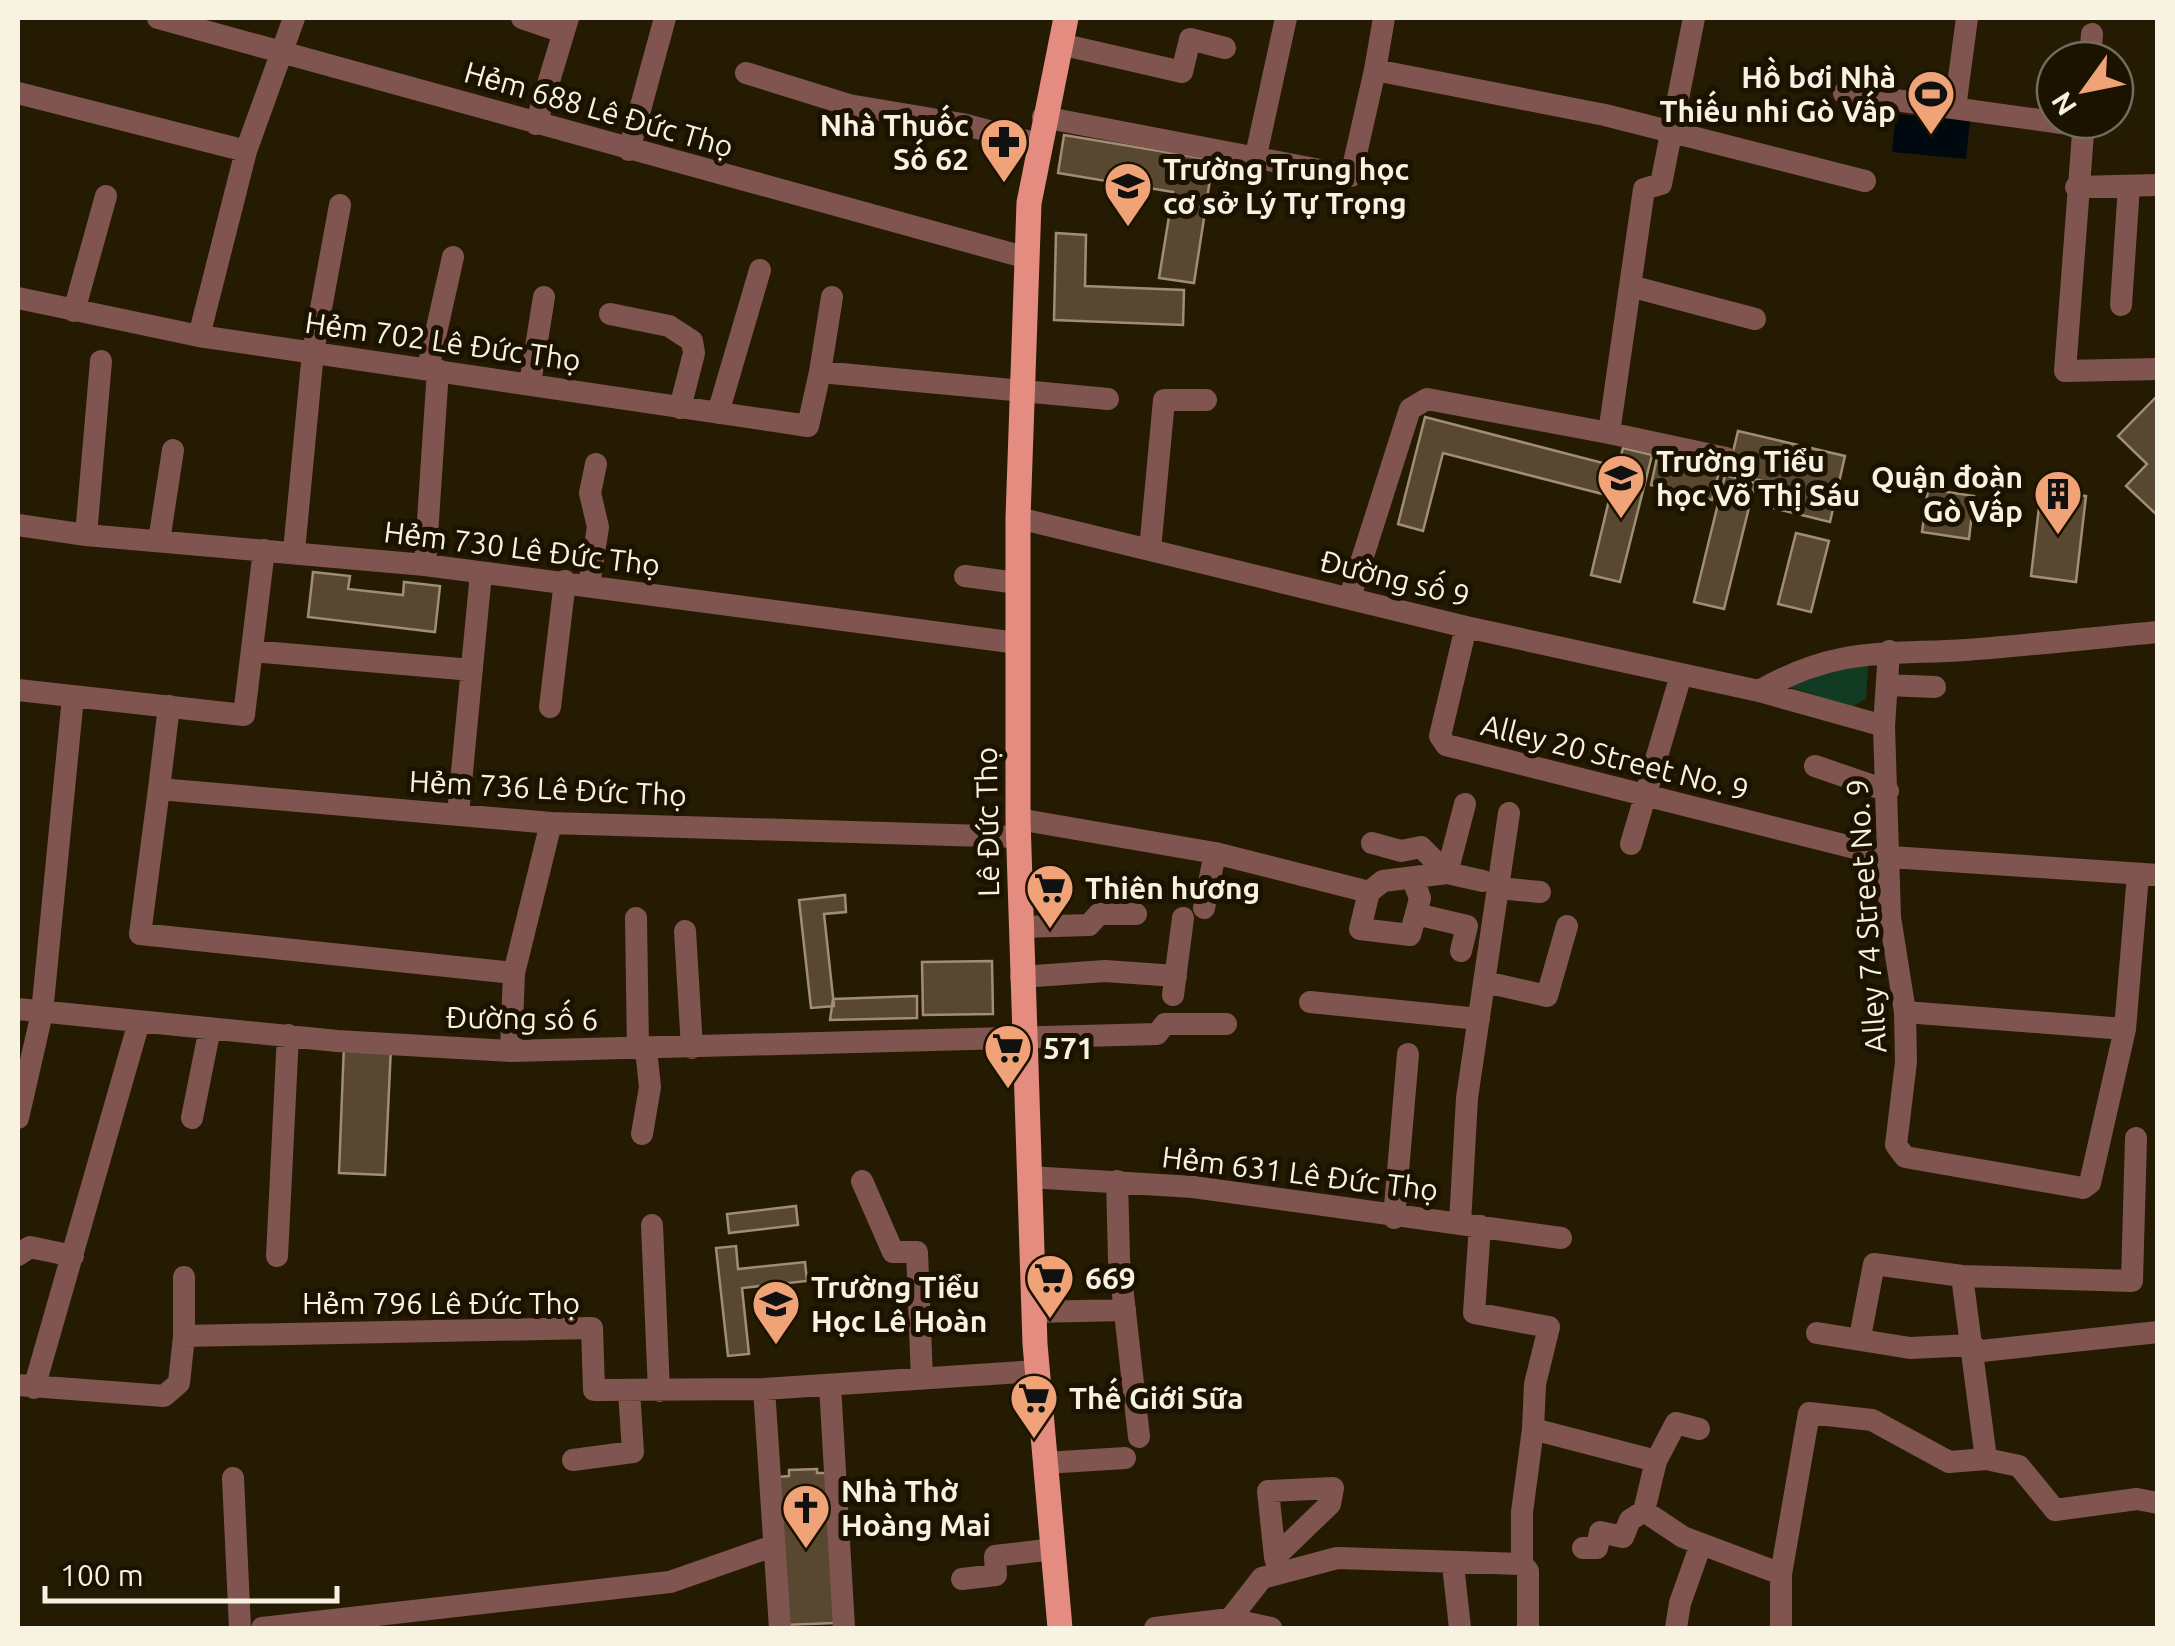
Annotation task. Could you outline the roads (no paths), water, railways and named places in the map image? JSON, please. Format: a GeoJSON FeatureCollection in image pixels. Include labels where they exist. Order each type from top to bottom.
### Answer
{"type":"FeatureCollection","features":[{"type":"Feature","properties":{"kind":"main road","name":"Lê Đức Thọ"},"geometry":{"type":"LineString","coordinates":[[1060,1628],[1036,1371],[1021,977],[1018,518],[1024,257],[1038,144],[1066,18]]}},
{"type":"Feature","properties":{"kind":"street","name":"Hẻm 688 Lê Đức Thọ"},"geometry":{"type":"LineString","coordinates":[[158,18],[1024,257]]}},
{"type":"Feature","properties":{"kind":"street"},"geometry":{"type":"LineString","coordinates":[[199,336],[246,151],[294,18]]}},
{"type":"Feature","properties":{"kind":"street"},"geometry":{"type":"LineString","coordinates":[[522,18],[566,25],[536,124]]}},
{"type":"Feature","properties":{"kind":"street"},"geometry":{"type":"LineString","coordinates":[[629,150],[666,18]]}},
{"type":"Feature","properties":{"kind":"street"},"geometry":{"type":"LineString","coordinates":[[1255,160],[1286,18]]}},
{"type":"Feature","properties":{"kind":"street"},"geometry":{"type":"LineString","coordinates":[[1044,117],[1352,176],[1384,18]]}},
{"type":"Feature","properties":{"kind":"street"},"geometry":{"type":"LineString","coordinates":[[1609,433],[1644,189],[1661,184],[1694,18]]}},
{"type":"Feature","properties":{"kind":"street"},"geometry":{"type":"LineString","coordinates":[[1955,108],[1967,18]]}},
{"type":"Feature","properties":{"kind":"street"},"geometry":{"type":"LineString","coordinates":[[2092,34],[2092,40]]}},
{"type":"Feature","properties":{"kind":"street"},"geometry":{"type":"LineString","coordinates":[[1060,44],[1182,72],[1190,39],[1225,48]]}},
{"type":"Feature","properties":{"kind":"street"},"geometry":{"type":"LineString","coordinates":[[1375,70],[1605,114],[1865,181]]}},
{"type":"Feature","properties":{"kind":"street"},"geometry":{"type":"LineString","coordinates":[[746,73],[849,106],[962,124],[1038,144]]}},
{"type":"Feature","properties":{"kind":"street"},"geometry":{"type":"LineString","coordinates":[[18,93],[246,151]]}},
{"type":"Feature","properties":{"kind":"street"},"geometry":{"type":"LineString","coordinates":[[1844,93],[2035,117]]}},
{"type":"Feature","properties":{"kind":"street"},"geometry":{"type":"LineString","coordinates":[[2082,140],[2065,371],[2158,369]]}},
{"type":"Feature","properties":{"kind":"street"},"geometry":{"type":"LineString","coordinates":[[2076,187],[2158,185]]}},
{"type":"Feature","properties":{"kind":"street"},"geometry":{"type":"LineString","coordinates":[[2121,305],[2129,186]]}},
{"type":"Feature","properties":{"kind":"street"},"geometry":{"type":"LineString","coordinates":[[74,312],[106,196]]}},
{"type":"Feature","properties":{"kind":"street"},"geometry":{"type":"LineString","coordinates":[[294,551],[313,352],[340,205]]}},
{"type":"Feature","properties":{"kind":"street"},"geometry":{"type":"LineString","coordinates":[[424,565],[433,369],[453,256]]}},
{"type":"Feature","properties":{"kind":"street"},"geometry":{"type":"LineString","coordinates":[[718,414],[760,270]]}},
{"type":"Feature","properties":{"kind":"street"},"geometry":{"type":"LineString","coordinates":[[1630,286],[1755,319]]}},
{"type":"Feature","properties":{"kind":"street","name":"Hẻm 702 Lê Đức Thọ"},"geometry":{"type":"LineString","coordinates":[[18,298],[199,336],[808,426],[832,296]]}},
{"type":"Feature","properties":{"kind":"street"},"geometry":{"type":"LineString","coordinates":[[530,384],[544,298]]}},
{"type":"Feature","properties":{"kind":"street"},"geometry":{"type":"LineString","coordinates":[[610,314],[669,326],[692,340],[694,353],[680,408]]}},
{"type":"Feature","properties":{"kind":"street"},"geometry":{"type":"LineString","coordinates":[[86,535],[101,361]]}},
{"type":"Feature","properties":{"kind":"street"},"geometry":{"type":"LineString","coordinates":[[820,372],[1108,399]]}},
{"type":"Feature","properties":{"kind":"street"},"geometry":{"type":"LineString","coordinates":[[1350,596],[1410,409],[1418,401],[1427,399],[1726,458]]}},
{"type":"Feature","properties":{"kind":"street"},"geometry":{"type":"LineString","coordinates":[[1150,550],[1164,400],[1206,400]]}},
{"type":"Feature","properties":{"kind":"street"},"geometry":{"type":"LineString","coordinates":[[159,541],[173,450]]}},
{"type":"Feature","properties":{"kind":"street"},"geometry":{"type":"LineString","coordinates":[[589,585],[598,527],[590,493],[596,464]]}},
{"type":"Feature","properties":{"kind":"street","name":"Đường số 9"},"geometry":{"type":"LineString","coordinates":[[1018,518],[1466,626],[1759,691],[1884,726]]}},
{"type":"Feature","properties":{"kind":"street","name":"Hẻm 730 Lê Đức Thọ"},"geometry":{"type":"LineString","coordinates":[[18,525],[86,535],[424,565],[1018,644]]}},
{"type":"Feature","properties":{"kind":"street"},"geometry":{"type":"LineString","coordinates":[[18,690],[244,715],[264,550]]}},
{"type":"Feature","properties":{"kind":"street"},"geometry":{"type":"LineString","coordinates":[[458,814],[481,573]]}},
{"type":"Feature","properties":{"kind":"street"},"geometry":{"type":"LineString","coordinates":[[965,576],[1018,583]]}},
{"type":"Feature","properties":{"kind":"street"},"geometry":{"type":"LineString","coordinates":[[550,708],[565,582]]}},
{"type":"Feature","properties":{"kind":"street","name":"Alley 20 Street No. 9"},"geometry":{"type":"LineString","coordinates":[[1466,626],[1441,742],[1891,857],[2148,875]]}},
{"type":"Feature","properties":{"kind":"street"},"geometry":{"type":"LineString","coordinates":[[1759,691],[1776,678],[1859,652],[1963,650],[2158,632]]}},
{"type":"Feature","properties":{"kind":"street"},"geometry":{"type":"LineString","coordinates":[[252,650],[472,670]]}},
{"type":"Feature","properties":{"kind":"street"},"geometry":{"type":"LineString","coordinates":[[1884,726],[1890,651]]}},
{"type":"Feature","properties":{"kind":"street"},"geometry":{"type":"LineString","coordinates":[[1631,844],[1681,675]]}},
{"type":"Feature","properties":{"kind":"street"},"geometry":{"type":"LineString","coordinates":[[1887,685],[1935,687]]}},
{"type":"Feature","properties":{"kind":"street"},"geometry":{"type":"LineString","coordinates":[[18,1118],[42,1012],[73,698]]}},
{"type":"Feature","properties":{"kind":"street"},"geometry":{"type":"LineString","coordinates":[[169,706],[140,934],[514,973]]}},
{"type":"Feature","properties":{"kind":"street","name":"Alley 74 Street No. 9"},"geometry":{"type":"LineString","coordinates":[[1884,726],[1890,916],[1905,1012],[1906,1062],[1896,1144],[1899,1152],[2083,1188],[2090,1183],[2125,1029]]}},
{"type":"Feature","properties":{"kind":"street"},"geometry":{"type":"LineString","coordinates":[[1815,766],[1888,791]]}},
{"type":"Feature","properties":{"kind":"street","name":"Hẻm 736 Lê Đức Thọ"},"geometry":{"type":"LineString","coordinates":[[158,789],[551,823],[1018,828],[1214,854],[1369,892]]}},
{"type":"Feature","properties":{"kind":"street"},"geometry":{"type":"LineString","coordinates":[[1447,873],[1464,804]]}},
{"type":"Feature","properties":{"kind":"street"},"geometry":{"type":"LineString","coordinates":[[1510,813],[1491,885],[1485,982],[1467,1098],[1474,1313],[1549,1327],[1535,1384],[1522,1512],[1528,1628]]}},
{"type":"Feature","properties":{"kind":"street"},"geometry":{"type":"LineString","coordinates":[[512,1050],[514,973],[551,823]]}},
{"type":"Feature","properties":{"kind":"street"},"geometry":{"type":"LineString","coordinates":[[1372,843],[1401,851],[1421,846],[1447,873]]}},
{"type":"Feature","properties":{"kind":"street"},"geometry":{"type":"LineString","coordinates":[[1021,977],[1106,971],[1174,985],[1214,854]]}},
{"type":"Feature","properties":{"kind":"street"},"geometry":{"type":"LineString","coordinates":[[1460,951],[1467,926],[1360,929],[1369,892],[1383,881],[1447,873],[1540,892]]}},
{"type":"Feature","properties":{"kind":"street"},"geometry":{"type":"LineString","coordinates":[[1905,1012],[2125,1029],[2148,875]]}},
{"type":"Feature","properties":{"kind":"street"},"geometry":{"type":"LineString","coordinates":[[1413,880],[1420,898],[1413,925]]}},
{"type":"Feature","properties":{"kind":"street"},"geometry":{"type":"LineString","coordinates":[[1021,927],[1089,926],[1099,914],[1136,914]]}},
{"type":"Feature","properties":{"kind":"street"},"geometry":{"type":"LineString","coordinates":[[636,918],[642,1049],[650,1087],[642,1134]]}},
{"type":"Feature","properties":{"kind":"street"},"geometry":{"type":"LineString","coordinates":[[1485,982],[1547,996],[1568,926]]}},
{"type":"Feature","properties":{"kind":"street"},"geometry":{"type":"LineString","coordinates":[[686,931],[692,1048]]}},
{"type":"Feature","properties":{"kind":"street"},"geometry":{"type":"LineString","coordinates":[[1310,1002],[1480,1020]]}},
{"type":"Feature","properties":{"kind":"street","name":"Đường số 6"},"geometry":{"type":"LineString","coordinates":[[18,1009],[210,1028],[512,1050],[1026,1039],[1157,1034],[1165,1024],[1226,1024]]}},
{"type":"Feature","properties":{"kind":"street"},"geometry":{"type":"LineString","coordinates":[[139,1022],[73,1256],[26,1387],[164,1396],[179,1383],[184,1276]]}},
{"type":"Feature","properties":{"kind":"street"},"geometry":{"type":"LineString","coordinates":[[192,1118],[210,1028]]}},
{"type":"Feature","properties":{"kind":"street"},"geometry":{"type":"LineString","coordinates":[[276,1256],[288,1034]]}},
{"type":"Feature","properties":{"kind":"street"},"geometry":{"type":"LineString","coordinates":[[1394,1218],[1408,1054]]}},
{"type":"Feature","properties":{"kind":"street"},"geometry":{"type":"LineString","coordinates":[[1860,1337],[1874,1264],[1962,1276],[2132,1280],[2136,1138]]}},
{"type":"Feature","properties":{"kind":"street","name":"Hẻm 631 Lê Đức Thọ"},"geometry":{"type":"LineString","coordinates":[[1029,1178],[1194,1187],[1394,1218],[1470,1224],[1561,1238]]}},
{"type":"Feature","properties":{"kind":"street"},"geometry":{"type":"LineString","coordinates":[[862,1181],[892,1252],[917,1252],[922,1379]]}},
{"type":"Feature","properties":{"kind":"street"},"geometry":{"type":"LineString","coordinates":[[1118,1181],[1125,1310],[1138,1437]]}},
{"type":"Feature","properties":{"kind":"street"},"geometry":{"type":"LineString","coordinates":[[652,1225],[659,1391]]}},
{"type":"Feature","properties":{"kind":"street"},"geometry":{"type":"LineString","coordinates":[[18,1254],[30,1246],[73,1256]]}},
{"type":"Feature","properties":{"kind":"street"},"geometry":{"type":"LineString","coordinates":[[1962,1276],[1986,1459]]}},
{"type":"Feature","properties":{"kind":"street"},"geometry":{"type":"LineString","coordinates":[[1034,1312],[1125,1310]]}},
{"type":"Feature","properties":{"kind":"street","name":"Hẻm 796 Lê Đức Thọ"},"geometry":{"type":"LineString","coordinates":[[184,1336],[592,1328],[594,1390],[764,1390],[1036,1371]]}},
{"type":"Feature","properties":{"kind":"street"},"geometry":{"type":"LineString","coordinates":[[1817,1332],[1910,1348],[1973,1348],[2158,1332]]}},
{"type":"Feature","properties":{"kind":"street"},"geometry":{"type":"LineString","coordinates":[[830,1385],[844,1628]]}},
{"type":"Feature","properties":{"kind":"street"},"geometry":{"type":"LineString","coordinates":[[764,1390],[780,1628]]}},
{"type":"Feature","properties":{"kind":"street"},"geometry":{"type":"LineString","coordinates":[[573,1460],[633,1452],[629,1391]]}},
{"type":"Feature","properties":{"kind":"street"},"geometry":{"type":"LineString","coordinates":[[1781,1628],[1781,1574],[1810,1412],[1872,1420],[1949,1462],[1986,1459],[2018,1466],[2055,1510],[2137,1499],[2158,1503]]}},
{"type":"Feature","properties":{"kind":"street"},"geometry":{"type":"LineString","coordinates":[[1584,1548],[1597,1548],[1600,1532],[1624,1537],[1630,1520],[1644,1511],[1656,1461],[1676,1422],[1699,1429]]}},
{"type":"Feature","properties":{"kind":"street"},"geometry":{"type":"LineString","coordinates":[[1533,1429],[1656,1461]]}},
{"type":"Feature","properties":{"kind":"street"},"geometry":{"type":"LineString","coordinates":[[1045,1464],[1125,1458]]}},
{"type":"Feature","properties":{"kind":"street"},"geometry":{"type":"LineString","coordinates":[[233,1478],[240,1628]]}},
{"type":"Feature","properties":{"kind":"street"},"geometry":{"type":"LineString","coordinates":[[1644,1511],[1701,1544],[1781,1574]]}},
{"type":"Feature","properties":{"kind":"street"},"geometry":{"type":"LineString","coordinates":[[1676,1628],[1680,1603],[1701,1544]]}},
{"type":"Feature","properties":{"kind":"street"},"geometry":{"type":"LineString","coordinates":[[262,1628],[670,1582],[773,1546]]}},
{"type":"Feature","properties":{"kind":"street"},"geometry":{"type":"LineString","coordinates":[[962,1579],[996,1575],[994,1556],[1054,1549]]}},
{"type":"Feature","properties":{"kind":"street"},"geometry":{"type":"LineString","coordinates":[[1230,1618],[1277,1565],[1337,1558],[1453,1565],[1522,1564]]}},
{"type":"Feature","properties":{"kind":"street"},"geometry":{"type":"LineString","coordinates":[[1453,1565],[1460,1628]]}},
{"type":"Feature","properties":{"kind":"street"},"geometry":{"type":"LineString","coordinates":[[1155,1628],[1230,1618],[1271,1628]]}},
{"type":"Feature","properties":{"kind":"place","name":"Hồ bơi Nhà Thiếu nhi Gò Vấp"},"geometry":{"type":"Point","coordinates":[1931,136]}},
{"type":"Feature","properties":{"kind":"place","name":"Nhà Thuốc Số 62"},"geometry":{"type":"Point","coordinates":[1004,184]}},
{"type":"Feature","properties":{"kind":"place","name":"Trường Trung học cơ sở Lý Tự Trọng"},"geometry":{"type":"Point","coordinates":[1128,228]}},
{"type":"Feature","properties":{"kind":"place","name":"Trường Tiểu học Võ Thị Sáu"},"geometry":{"type":"Point","coordinates":[1621,520]}},
{"type":"Feature","properties":{"kind":"place","name":"Quận đoàn Gò Vấp"},"geometry":{"type":"Point","coordinates":[2058,536]}},
{"type":"Feature","properties":{"kind":"place","name":"Thiên hương"},"geometry":{"type":"Point","coordinates":[1050,930]}},
{"type":"Feature","properties":{"kind":"place","name":"571"},"geometry":{"type":"Point","coordinates":[1008,1090]}},
{"type":"Feature","properties":{"kind":"place","name":"669"},"geometry":{"type":"Point","coordinates":[1050,1320]}},
{"type":"Feature","properties":{"kind":"place","name":"Trường Tiểu Học Lê Hoàn"},"geometry":{"type":"Point","coordinates":[776,1346]}},
{"type":"Feature","properties":{"kind":"place","name":"Thế Giới Sữa"},"geometry":{"type":"Point","coordinates":[1034,1440]}},
{"type":"Feature","properties":{"kind":"place","name":"Nhà Thờ Hoàng Mai"},"geometry":{"type":"Point","coordinates":[806,1550]}}]}
